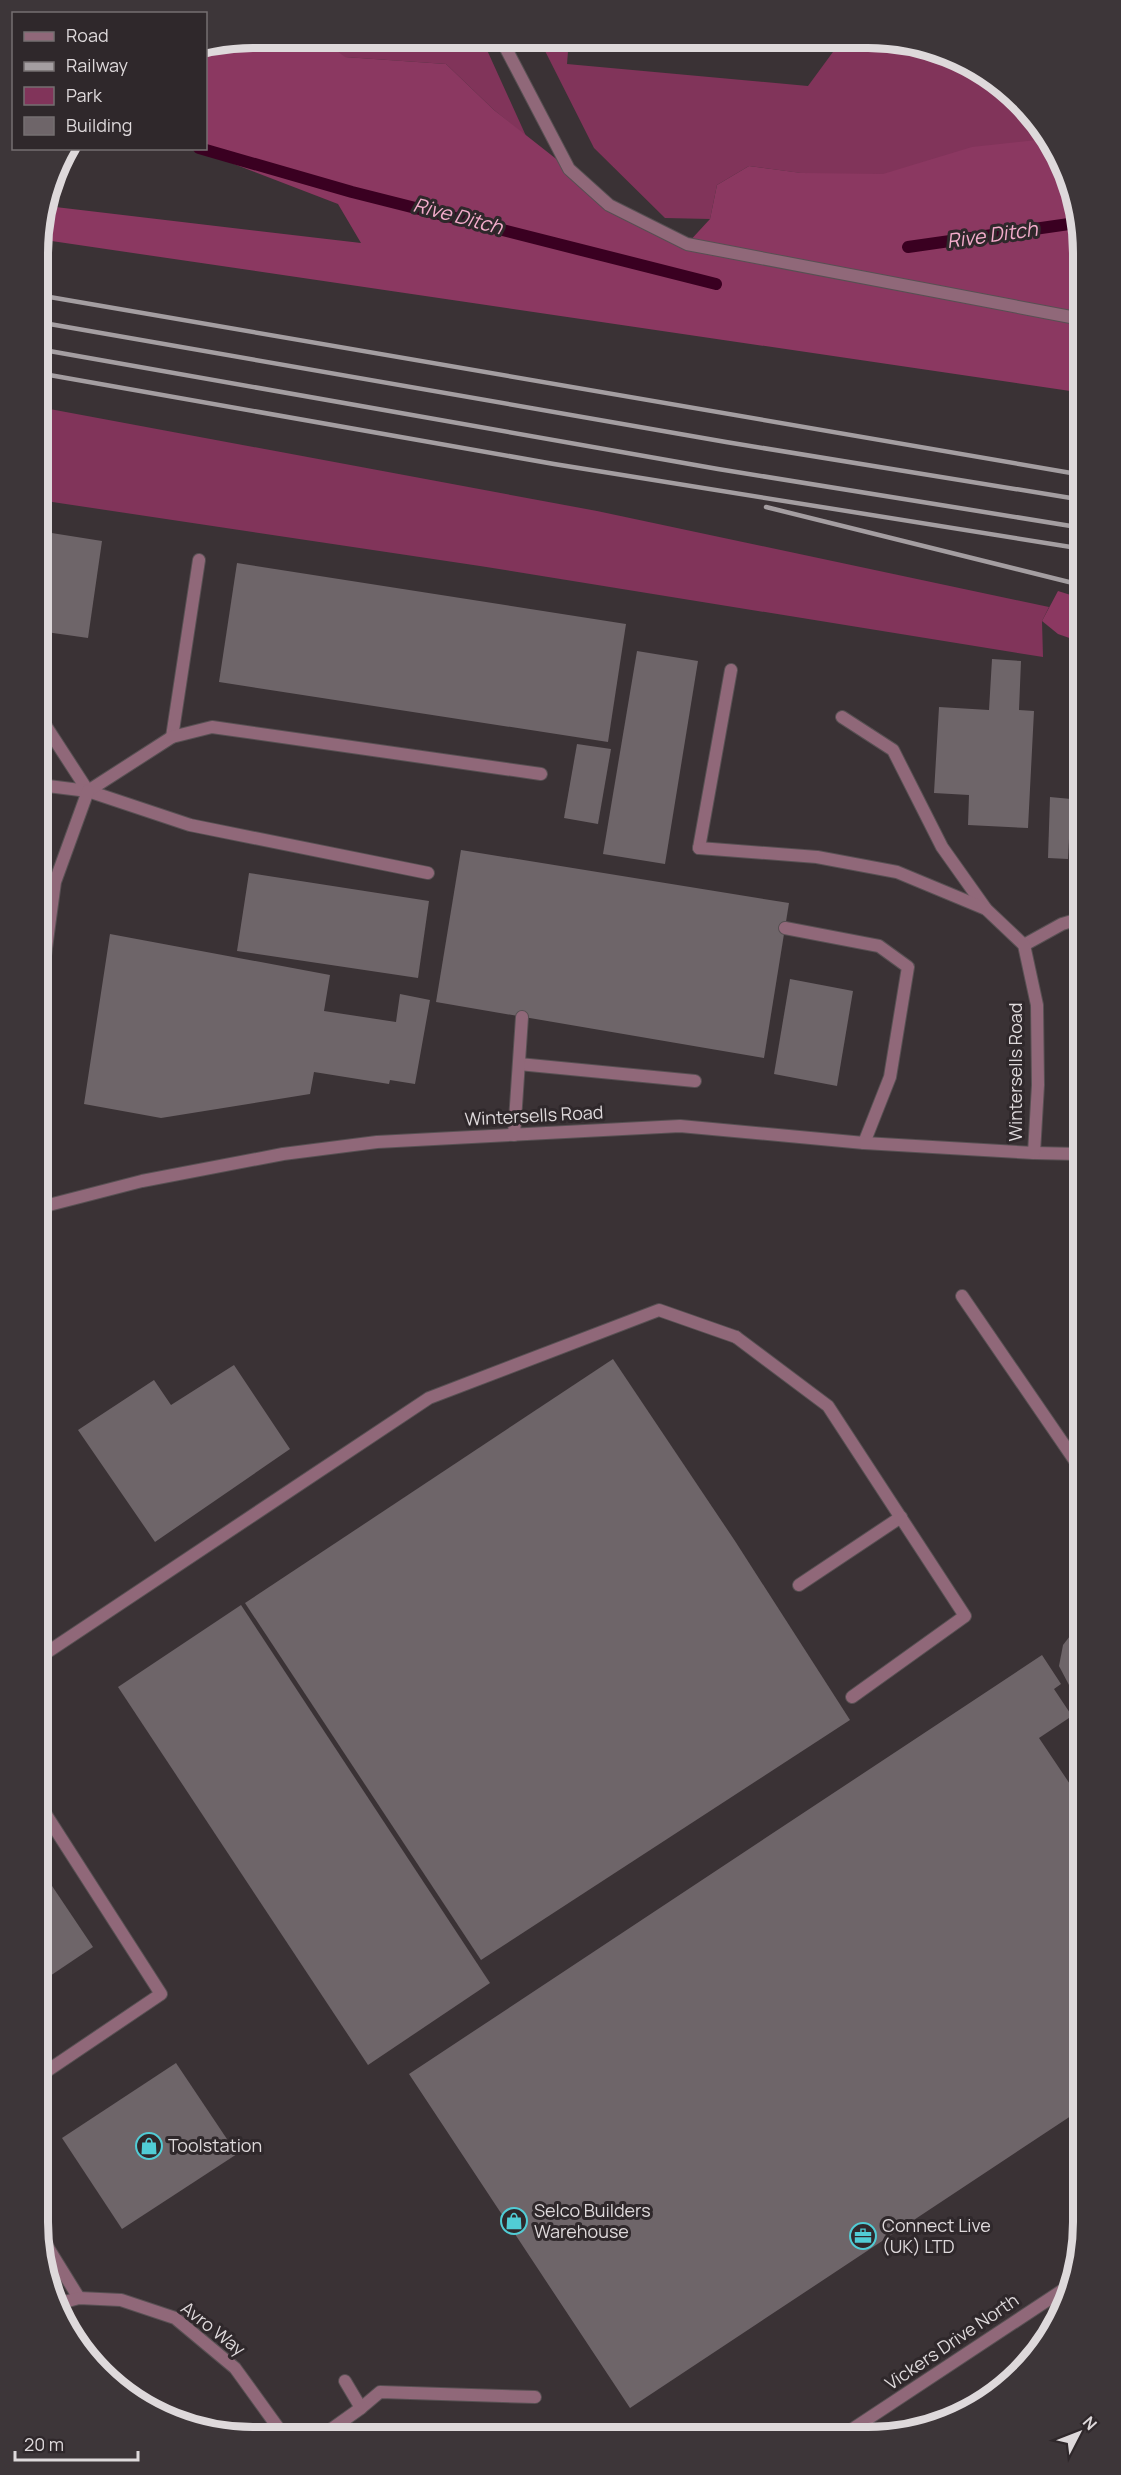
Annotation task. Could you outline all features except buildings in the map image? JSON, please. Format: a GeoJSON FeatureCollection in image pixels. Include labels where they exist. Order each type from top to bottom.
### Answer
{"type":"FeatureCollection","features":[{"type":"Feature","properties":{"kind":"street"},"geometry":{"type":"LineString","coordinates":[[506,48],[570,170],[609,205],[687,244],[1073,317]]}},
{"type":"Feature","properties":{"kind":"street"},"geometry":{"type":"LineString","coordinates":[[172,737],[199,560]]}},
{"type":"Feature","properties":{"kind":"street"},"geometry":{"type":"LineString","coordinates":[[732,670],[699,849],[818,857],[897,872],[986,909]]}},
{"type":"Feature","properties":{"kind":"street"},"geometry":{"type":"LineString","coordinates":[[842,717],[893,750],[942,847],[986,909],[1024,945],[1062,924],[1073,921]]}},
{"type":"Feature","properties":{"kind":"street"},"geometry":{"type":"LineString","coordinates":[[48,930],[55,882],[88,791],[172,737],[212,727],[542,774]]}},
{"type":"Feature","properties":{"kind":"street"},"geometry":{"type":"LineString","coordinates":[[48,729],[88,791]]}},
{"type":"Feature","properties":{"kind":"street"},"geometry":{"type":"LineString","coordinates":[[48,786],[88,791],[190,825],[428,873]]}},
{"type":"Feature","properties":{"kind":"street"},"geometry":{"type":"LineString","coordinates":[[785,928],[879,946],[908,967],[890,1077],[864,1143]]}},
{"type":"Feature","properties":{"kind":"street","name":"Wintersells Road"},"geometry":{"type":"LineString","coordinates":[[1024,945],[1037,1005],[1038,1085],[1034,1154]]}},
{"type":"Feature","properties":{"kind":"street"},"geometry":{"type":"LineString","coordinates":[[514,1135],[522,1017]]}},
{"type":"Feature","properties":{"kind":"street"},"geometry":{"type":"LineString","coordinates":[[519,1065],[695,1081]]}},
{"type":"Feature","properties":{"kind":"street","name":"Wintersells Road"},"geometry":{"type":"LineString","coordinates":[[48,1205],[142,1181],[283,1154],[378,1142],[680,1126],[864,1143],[1034,1154],[1073,1154]]}},
{"type":"Feature","properties":{"kind":"street"},"geometry":{"type":"LineString","coordinates":[[962,1296],[1073,1458]]}},
{"type":"Feature","properties":{"kind":"street"},"geometry":{"type":"LineString","coordinates":[[48,1652],[429,1398],[659,1310],[736,1337],[828,1406],[965,1616],[852,1696]]}},
{"type":"Feature","properties":{"kind":"street"},"geometry":{"type":"LineString","coordinates":[[799,1585],[901,1517]]}},
{"type":"Feature","properties":{"kind":"street"},"geometry":{"type":"LineString","coordinates":[[48,1818],[161,1994],[48,2070]]}},
{"type":"Feature","properties":{"kind":"street"},"geometry":{"type":"LineString","coordinates":[[51,2252],[79,2298]]}},
{"type":"Feature","properties":{"kind":"street","name":"Vickers Drive North"},"geometry":{"type":"LineString","coordinates":[[856,2427],[1060,2292]]}},
{"type":"Feature","properties":{"kind":"street","name":"Avro Way"},"geometry":{"type":"LineString","coordinates":[[65,2302],[79,2298],[121,2300],[175,2318],[235,2368],[278,2427]]}},
{"type":"Feature","properties":{"kind":"street"},"geometry":{"type":"LineString","coordinates":[[345,2380],[361,2408]]}},
{"type":"Feature","properties":{"kind":"street"},"geometry":{"type":"LineString","coordinates":[[334,2427],[380,2392],[535,2397]]}},
{"type":"Feature","properties":{"kind":"green space"},"geometry":{"type":"Polygon","coordinates":[[[333,48],[486,48],[526,136],[494,110],[446,64],[344,57],[333,48]]]}},
{"type":"Feature","properties":{"kind":"green space"},"geometry":{"type":"Polygon","coordinates":[[[544,48],[568,48],[567,64],[808,86],[836,48],[881,48],[908,52],[934,59],[971,75],[1013,108],[1039,140],[882,184],[749,166],[717,185],[710,219],[665,218],[594,148],[544,48]]]}},
{"type":"Feature","properties":{"kind":"green space"},"geometry":{"type":"Polygon","coordinates":[[[48,409],[597,511],[1049,607],[1042,621],[1043,657],[480,566],[48,501],[48,409]]]}},
{"type":"Feature","properties":{"kind":"shaded area"},"geometry":{"type":"Polygon","coordinates":[[[240,48],[334,48],[345,57],[446,64],[494,110],[569,169],[609,205],[687,244],[710,219],[717,185],[749,166],[802,173],[883,174],[972,147],[1039,140],[1057,175],[1066,200],[1071,226],[1073,391],[48,240],[54,207],[361,243],[338,204],[198,150],[207,150],[207,54],[240,48]]]}},
{"type":"Feature","properties":{"kind":"shaded area"},"geometry":{"type":"Polygon","coordinates":[[[1058,591],[1073,596],[1073,639],[1058,634],[1042,621],[1058,591]]]}},
{"type":"Feature","properties":{"kind":"waterway","name":"Rive Ditch"},"geometry":{"type":"LineString","coordinates":[[206,150],[352,192],[716,284]]}},
{"type":"Feature","properties":{"kind":"waterway","name":"Rive Ditch"},"geometry":{"type":"LineString","coordinates":[[908,247],[1071,224]]}},
{"type":"Feature","properties":{"kind":"railway"},"geometry":{"type":"LineString","coordinates":[[48,297],[1073,473]]}},
{"type":"Feature","properties":{"kind":"railway"},"geometry":{"type":"LineString","coordinates":[[48,324],[726,442],[1073,498]]}},
{"type":"Feature","properties":{"kind":"railway"},"geometry":{"type":"LineString","coordinates":[[48,351],[718,469],[1073,526]]}},
{"type":"Feature","properties":{"kind":"railway"},"geometry":{"type":"LineString","coordinates":[[48,375],[554,464],[1073,547]]}},
{"type":"Feature","properties":{"kind":"railway"},"geometry":{"type":"LineString","coordinates":[[766,507],[1073,583]]}},
{"type":"Feature","properties":{"kind":"place","name":"Toolstation"},"geometry":{"type":"Point","coordinates":[149,2146]}},
{"type":"Feature","properties":{"kind":"place","name":"Selco Builders Warehouse"},"geometry":{"type":"Point","coordinates":[514,2221]}},
{"type":"Feature","properties":{"kind":"place","name":"Connect Live (UK) LTD"},"geometry":{"type":"Point","coordinates":[863,2236]}}]}
